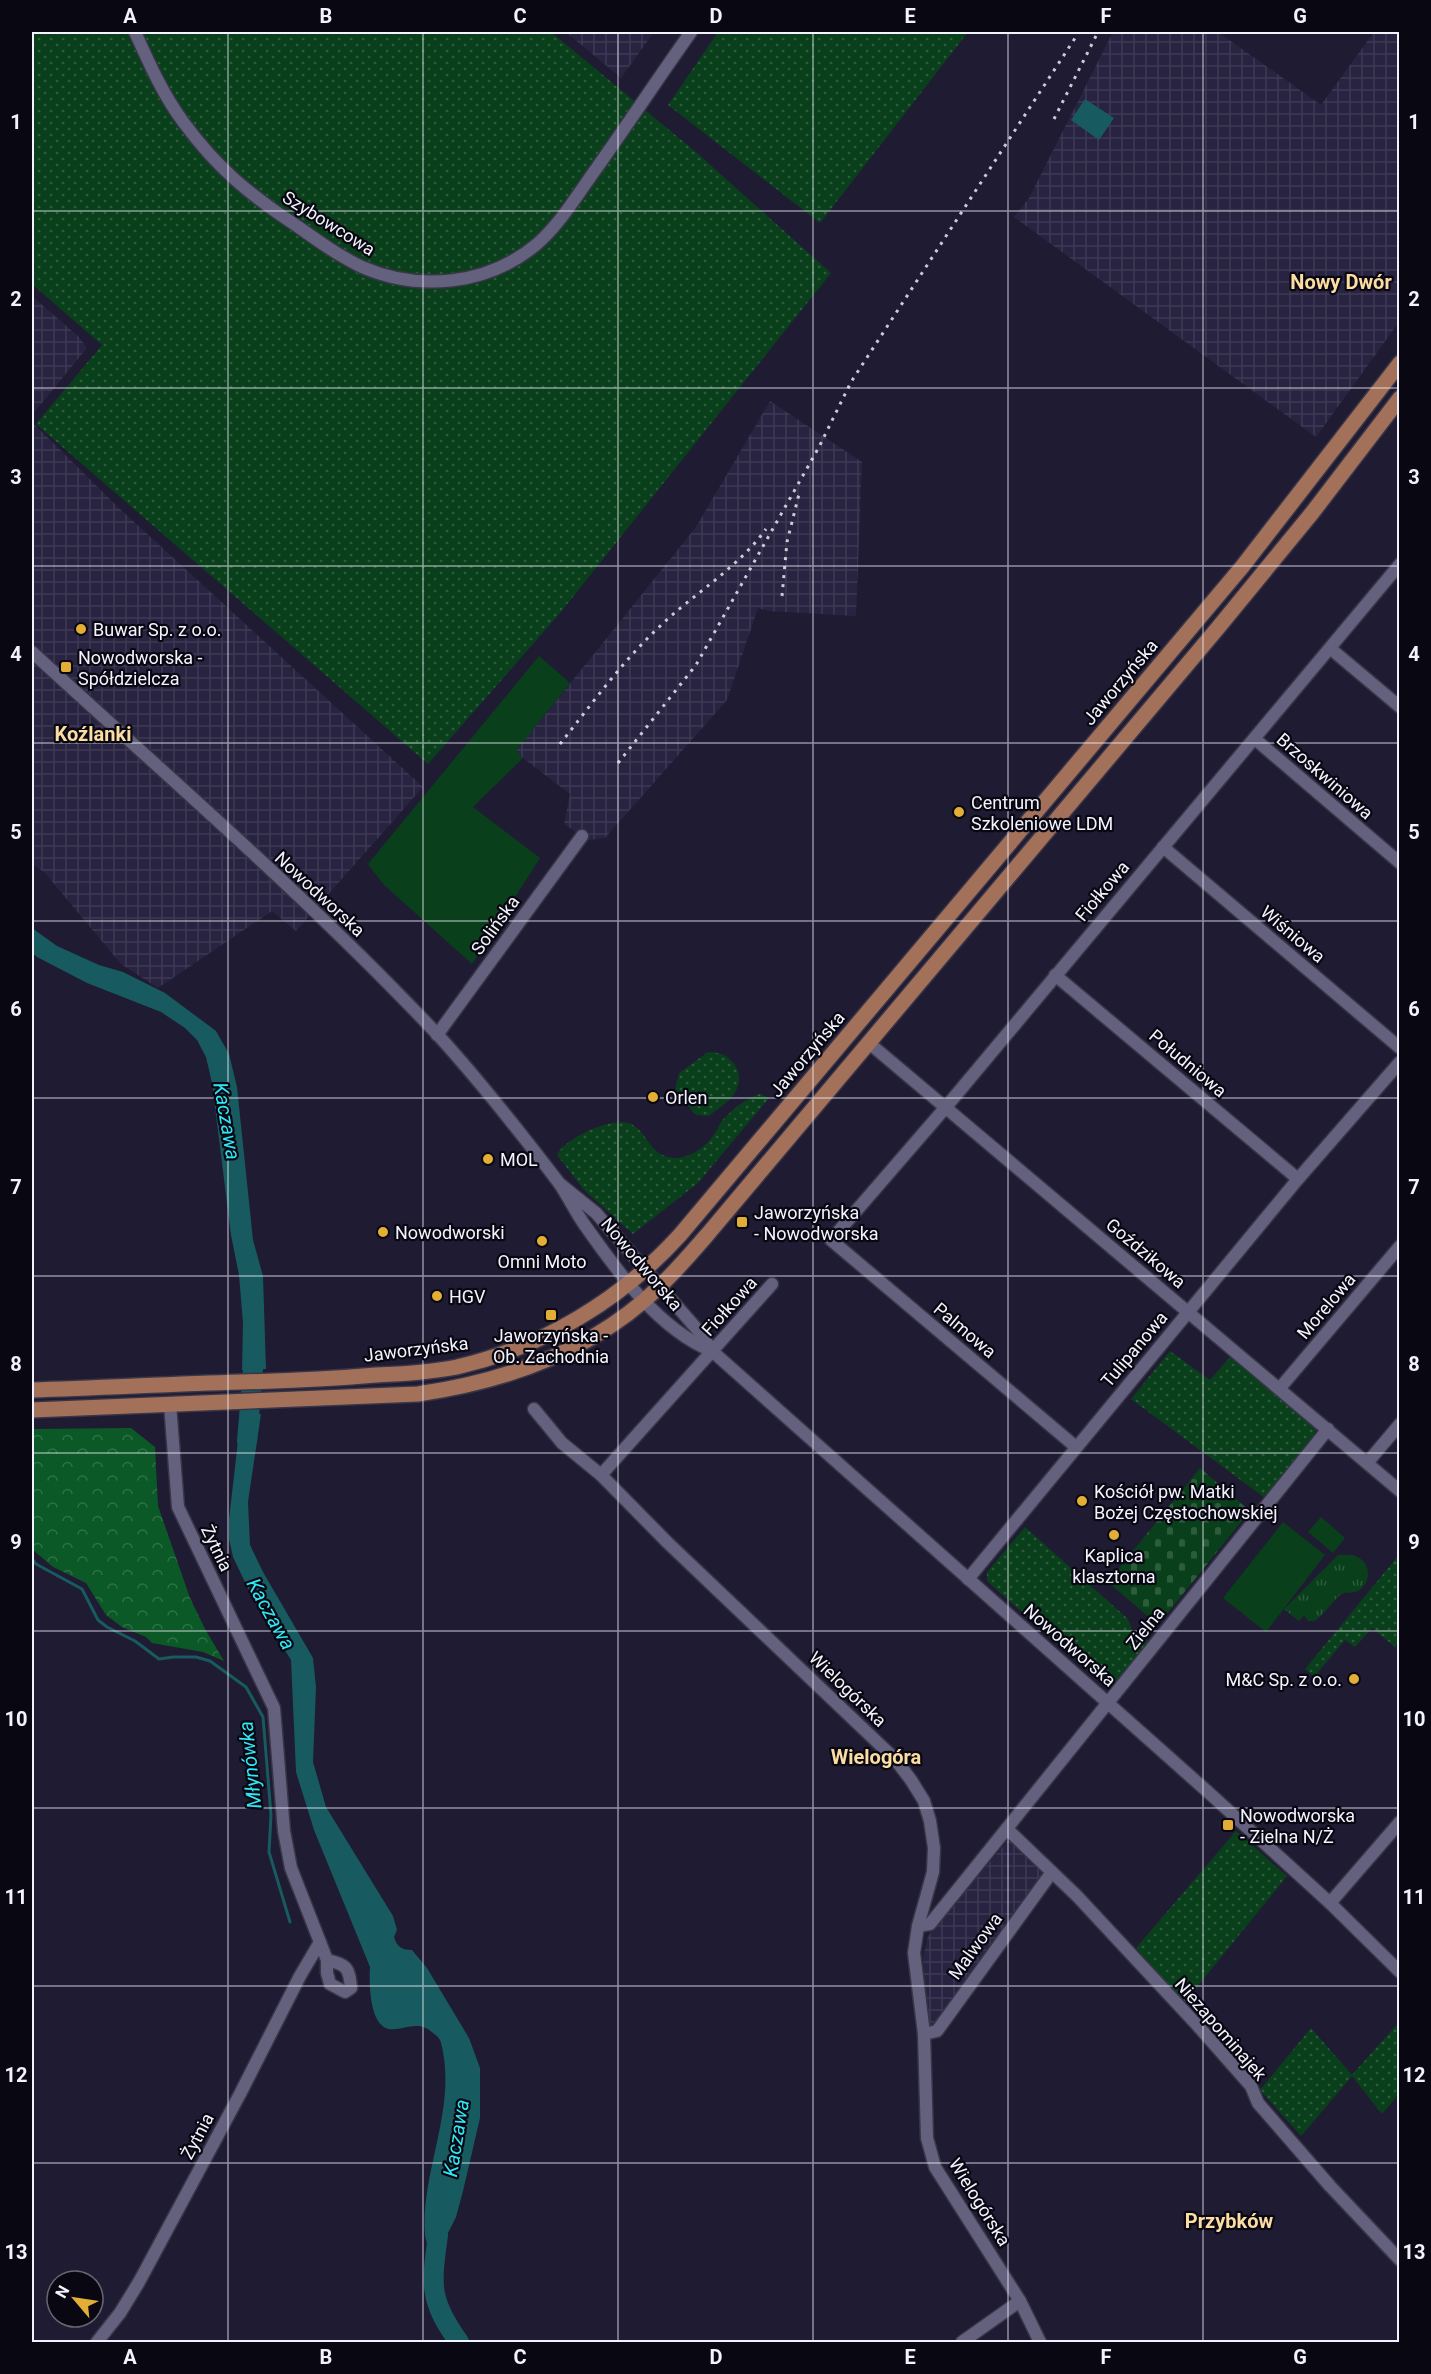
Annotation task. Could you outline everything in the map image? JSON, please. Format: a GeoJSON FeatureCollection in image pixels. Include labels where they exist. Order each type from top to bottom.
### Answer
{"type":"FeatureCollection","features":[{"type":"Feature","properties":{"kind":"main road","name":"Jaworzyńska"},"geometry":{"type":"LineString","coordinates":[[32,1390],[287,1380],[414,1373],[455,1367],[497,1356],[537,1340],[577,1320],[630,1283],[688,1227],[1234,575],[1304,489],[1400,363]]}},
{"type":"Feature","properties":{"kind":"main road"},"geometry":{"type":"LineString","coordinates":[[32,1410],[418,1394],[456,1389],[497,1379],[539,1364],[576,1346],[612,1324],[660,1286],[707,1235],[1232,611],[1312,513],[1400,398]]}},
{"type":"Feature","properties":{"kind":"street","name":"Szybowcowa"},"geometry":{"type":"LineString","coordinates":[[135,32],[158,81],[184,123],[245,191],[318,241],[361,266],[398,279],[440,282],[483,274],[500,268],[537,244],[571,205],[691,32]]}},
{"type":"Feature","properties":{"kind":"street","name":"Fiołkowa"},"geometry":{"type":"LineString","coordinates":[[831,1240],[946,1107],[1400,564]]}},
{"type":"Feature","properties":{"kind":"street"},"geometry":{"type":"LineString","coordinates":[[1331,648],[1400,707]]}},
{"type":"Feature","properties":{"kind":"street","name":"Nowodworska"},"geometry":{"type":"LineString","coordinates":[[32,652],[320,916],[437,1035],[486,1091],[560,1184],[583,1223],[657,1315],[691,1342],[712,1351]]}},
{"type":"Feature","properties":{"kind":"street","name":"Brzoskwiniowa"},"geometry":{"type":"LineString","coordinates":[[1255,739],[1400,863]]}},
{"type":"Feature","properties":{"kind":"street","name":"Solińska"},"geometry":{"type":"LineString","coordinates":[[437,1035],[582,836]]}},
{"type":"Feature","properties":{"kind":"street","name":"Wiśniowa"},"geometry":{"type":"LineString","coordinates":[[1163,847],[1400,1048]]}},
{"type":"Feature","properties":{"kind":"street","name":"Południowa"},"geometry":{"type":"LineString","coordinates":[[1055,975],[1298,1179]]}},
{"type":"Feature","properties":{"kind":"street","name":"Goździkowa"},"geometry":{"type":"LineString","coordinates":[[869,1043],[1400,1491]]}},
{"type":"Feature","properties":{"kind":"street","name":"Tulipanowa"},"geometry":{"type":"LineString","coordinates":[[968,1579],[1298,1179],[1400,1062]]}},
{"type":"Feature","properties":{"kind":"street","name":"Nowodworska"},"geometry":{"type":"LineString","coordinates":[[560,1184],[596,1213],[702,1335],[712,1351],[1330,1903],[1400,1972]]}},
{"type":"Feature","properties":{"kind":"street","name":"Palmowa"},"geometry":{"type":"LineString","coordinates":[[831,1240],[1076,1447]]}},
{"type":"Feature","properties":{"kind":"street","name":"Morelowa"},"geometry":{"type":"LineString","coordinates":[[1280,1388],[1400,1246]]}},
{"type":"Feature","properties":{"kind":"street","name":"Fiołkowa"},"geometry":{"type":"LineString","coordinates":[[601,1475],[772,1284]]}},
{"type":"Feature","properties":{"kind":"street","name":"Żytnia"},"geometry":{"type":"LineString","coordinates":[[170,1404],[178,1507],[274,1708],[284,1831],[291,1868],[327,1960]]}},
{"type":"Feature","properties":{"kind":"street","name":"Wielogórska"},"geometry":{"type":"LineString","coordinates":[[534,1409],[562,1443],[601,1475],[668,1543],[895,1759],[911,1779],[924,1801],[934,1848],[933,1872],[918,1926],[914,1953],[924,2034],[927,2138],[935,2167],[1020,2301],[1040,2343]]}},
{"type":"Feature","properties":{"kind":"street"},"geometry":{"type":"LineString","coordinates":[[1367,1463],[1400,1424]]}},
{"type":"Feature","properties":{"kind":"street","name":"Zielna"},"geometry":{"type":"LineString","coordinates":[[918,1926],[930,1924],[1328,1429]]}},
{"type":"Feature","properties":{"kind":"street"},"geometry":{"type":"LineString","coordinates":[[1330,1903],[1400,1822]]}},
{"type":"Feature","properties":{"kind":"street","name":"Niezapominajek"},"geometry":{"type":"LineString","coordinates":[[1007,1829],[1077,1896],[1251,2086],[1258,2103],[1330,2186],[1400,2260]]}},
{"type":"Feature","properties":{"kind":"street","name":"Malwowa"},"geometry":{"type":"LineString","coordinates":[[924,2034],[937,2031],[1052,1872]]}},
{"type":"Feature","properties":{"kind":"street","name":"Żytnia"},"geometry":{"type":"LineString","coordinates":[[97,2343],[120,2313],[139,2282],[320,1942]]}},
{"type":"Feature","properties":{"kind":"street"},"geometry":{"type":"LineString","coordinates":[[962,2343],[1020,2301]]}},
{"type":"Feature","properties":{"kind":"shaded area"},"geometry":{"type":"Polygon","coordinates":[[[566,32],[654,32],[621,78],[566,32]]]}},
{"type":"Feature","properties":{"kind":"shaded area"},"geometry":{"type":"Polygon","coordinates":[[[1113,32],[1218,32],[1321,105],[1374,32],[1399,32],[1399,322],[1316,437],[1014,217],[1029,198],[1113,32]]]}},
{"type":"Feature","properties":{"kind":"shaded area"},"geometry":{"type":"Polygon","coordinates":[[[32,296],[79,337],[87,348],[32,415],[32,296]]]}},
{"type":"Feature","properties":{"kind":"shaded area"},"geometry":{"type":"Polygon","coordinates":[[[770,401],[862,462],[856,616],[768,611],[758,608],[727,700],[605,838],[588,840],[564,824],[570,794],[515,752],[696,527],[770,401]]]}},
{"type":"Feature","properties":{"kind":"shaded area"},"geometry":{"type":"Polygon","coordinates":[[[32,422],[120,509],[423,787],[296,931],[272,911],[158,988],[121,964],[44,872],[32,864],[32,422]]]}},
{"type":"Feature","properties":{"kind":"shaded area"},"geometry":{"type":"Polygon","coordinates":[[[1010,1838],[1045,1872],[936,2025],[927,2027],[923,1956],[928,1936],[1010,1838]]]}},
{"type":"Feature","properties":{"kind":"green space"},"geometry":{"type":"Polygon","coordinates":[[[32,32],[551,32],[697,153],[831,273],[560,613],[428,764],[36,424],[102,345],[32,284],[32,32]]]}},
{"type":"Feature","properties":{"kind":"green space"},"geometry":{"type":"Polygon","coordinates":[[[718,32],[968,32],[820,223],[668,105],[718,32]]]}},
{"type":"Feature","properties":{"kind":"green space"},"geometry":{"type":"Polygon","coordinates":[[[539,656],[570,683],[516,751],[523,758],[473,807],[540,858],[472,964],[383,884],[368,864],[539,656]]]}},
{"type":"Feature","properties":{"kind":"green space"},"geometry":{"type":"Polygon","coordinates":[[[708,1052],[724,1055],[730,1059],[738,1071],[738,1086],[729,1100],[709,1116],[696,1115],[675,1090],[679,1073],[708,1052]]]}},
{"type":"Feature","properties":{"kind":"green space"},"geometry":{"type":"Polygon","coordinates":[[[760,1094],[769,1098],[698,1183],[633,1234],[584,1190],[557,1155],[569,1142],[590,1130],[623,1122],[637,1128],[658,1153],[673,1158],[686,1156],[707,1143],[721,1122],[734,1109],[749,1098],[760,1094]]]}},
{"type":"Feature","properties":{"kind":"green space"},"geometry":{"type":"Polygon","coordinates":[[[1170,1351],[1210,1380],[1230,1357],[1313,1424],[1316,1430],[1312,1439],[1265,1498],[1131,1399],[1170,1351]]]}},
{"type":"Feature","properties":{"kind":"green space"},"geometry":{"type":"Polygon","coordinates":[[[131,1428],[155,1447],[158,1506],[190,1598],[224,1661],[203,1652],[152,1643],[146,1637],[122,1627],[106,1615],[86,1583],[53,1567],[32,1549],[32,1429],[131,1428]]]}},
{"type":"Feature","properties":{"kind":"green space"},"geometry":{"type":"Polygon","coordinates":[[[1200,1468],[1250,1511],[1158,1625],[1108,1582],[1200,1468]]]}},
{"type":"Feature","properties":{"kind":"green space"},"geometry":{"type":"Polygon","coordinates":[[[1321,1517],[1345,1538],[1333,1553],[1308,1532],[1321,1517]]]}},
{"type":"Feature","properties":{"kind":"green space"},"geometry":{"type":"Polygon","coordinates":[[[1283,1522],[1325,1555],[1266,1632],[1223,1598],[1283,1522]]]}},
{"type":"Feature","properties":{"kind":"green space"},"geometry":{"type":"Polygon","coordinates":[[[1025,1527],[1128,1619],[1135,1637],[1149,1641],[1120,1681],[1108,1688],[987,1581],[987,1572],[1025,1527]]]}},
{"type":"Feature","properties":{"kind":"green space"},"geometry":{"type":"Polygon","coordinates":[[[1338,1555],[1353,1555],[1362,1560],[1368,1574],[1365,1584],[1358,1591],[1340,1595],[1314,1621],[1308,1621],[1304,1615],[1299,1621],[1284,1609],[1338,1555]]]}},
{"type":"Feature","properties":{"kind":"green space"},"geometry":{"type":"Polygon","coordinates":[[[1398,1556],[1399,1641],[1395,1647],[1372,1628],[1355,1647],[1345,1640],[1318,1672],[1323,1677],[1319,1681],[1305,1669],[1398,1556]]]}},
{"type":"Feature","properties":{"kind":"green space"},"geometry":{"type":"Polygon","coordinates":[[[1236,1831],[1287,1876],[1184,2003],[1136,1948],[1236,1831]]]}},
{"type":"Feature","properties":{"kind":"green space"},"geometry":{"type":"Polygon","coordinates":[[[1399,2022],[1399,2094],[1382,2114],[1352,2076],[1301,2136],[1260,2090],[1311,2028],[1352,2075],[1399,2022]]]}},
{"type":"Feature","properties":{"kind":"water"},"geometry":{"type":"Polygon","coordinates":[[[1085,99],[1114,118],[1099,140],[1071,120],[1085,99]]]}},
{"type":"Feature","properties":{"kind":"water"},"geometry":{"type":"Polygon","coordinates":[[[32,928],[57,946],[99,965],[123,972],[165,993],[216,1031],[229,1054],[237,1087],[253,1240],[263,1276],[266,1369],[242,1370],[243,1323],[239,1275],[231,1235],[212,1083],[206,1057],[197,1040],[185,1028],[161,1012],[87,983],[37,957],[32,953],[32,928]]]}},
{"type":"Feature","properties":{"kind":"water"},"geometry":{"type":"Polygon","coordinates":[[[261,1414],[248,1502],[250,1545],[313,1658],[316,1687],[313,1762],[326,1807],[393,1916],[397,1930],[394,1937],[398,1946],[412,1950],[427,1968],[469,2038],[480,2068],[480,2118],[463,2191],[456,2217],[434,2261],[425,2235],[425,2211],[445,2092],[445,2067],[441,2041],[422,2027],[389,2029],[377,2020],[370,1992],[370,1967],[314,1830],[296,1772],[291,1660],[253,1599],[233,1557],[229,1539],[229,1519],[241,1415],[261,1414]]]}},
{"type":"Feature","properties":{"kind":"waterway","name":"Kaczawa"},"geometry":{"type":"LineString","coordinates":[[247,1441],[255,1345]]}},
{"type":"Feature","properties":{"kind":"waterway","name":"Młynówka"},"geometry":{"type":"LineString","coordinates":[[32,1559],[36,1564],[82,1589],[98,1620],[135,1641],[159,1659],[196,1657],[210,1661],[246,1687],[263,1717],[271,1815],[269,1852],[290,1922]]}},
{"type":"Feature","properties":{"kind":"waterway","name":"Kaczawa"},"geometry":{"type":"LineString","coordinates":[[438,2235],[434,2267],[437,2303],[459,2342]]}},
{"type":"Feature","properties":{"kind":"railway"},"geometry":{"type":"LineString","coordinates":[[618,763],[696,665],[819,447],[851,382],[1079,32]]}},
{"type":"Feature","properties":{"kind":"railway"},"geometry":{"type":"LineString","coordinates":[[1054,119],[1098,32]]}},
{"type":"Feature","properties":{"kind":"railway"},"geometry":{"type":"LineString","coordinates":[[782,596],[787,542],[799,494]]}},
{"type":"Feature","properties":{"kind":"railway"},"geometry":{"type":"LineString","coordinates":[[560,744],[644,641],[742,557],[766,529]]}},
{"type":"Feature","properties":{"kind":"place","name":"Buwar Sp. z o.o."},"geometry":{"type":"Point","coordinates":[81,629]}},
{"type":"Feature","properties":{"kind":"place","name":"Nowodworska - Spółdzielcza"},"geometry":{"type":"Point","coordinates":[66,667]}},
{"type":"Feature","properties":{"kind":"place","name":"Centrum Szkoleniowe LDM"},"geometry":{"type":"Point","coordinates":[959,812]}},
{"type":"Feature","properties":{"kind":"place","name":"Orlen"},"geometry":{"type":"Point","coordinates":[653,1097]}},
{"type":"Feature","properties":{"kind":"place","name":"MOL"},"geometry":{"type":"Point","coordinates":[488,1159]}},
{"type":"Feature","properties":{"kind":"place","name":"Jaworzyńska - Nowodworska"},"geometry":{"type":"Point","coordinates":[742,1222]}},
{"type":"Feature","properties":{"kind":"place","name":"Nowodworski"},"geometry":{"type":"Point","coordinates":[383,1232]}},
{"type":"Feature","properties":{"kind":"place","name":"Omni Moto"},"geometry":{"type":"Point","coordinates":[542,1241]}},
{"type":"Feature","properties":{"kind":"place","name":"HGV"},"geometry":{"type":"Point","coordinates":[437,1296]}},
{"type":"Feature","properties":{"kind":"place","name":"Jaworzyńska - Ob. Zachodnia"},"geometry":{"type":"Point","coordinates":[551,1315]}},
{"type":"Feature","properties":{"kind":"place","name":"Kościół pw. Matki Bożej Częstochowskiej"},"geometry":{"type":"Point","coordinates":[1082,1501]}},
{"type":"Feature","properties":{"kind":"place","name":"Kaplica klasztorna"},"geometry":{"type":"Point","coordinates":[1114,1535]}},
{"type":"Feature","properties":{"kind":"place","name":"M&C Sp. z o.o."},"geometry":{"type":"Point","coordinates":[1354,1679]}},
{"type":"Feature","properties":{"kind":"place","name":"Nowodworska - Zielna N/Ż"},"geometry":{"type":"Point","coordinates":[1228,1825]}},
{"type":"Feature","properties":{"kind":"district","name":"Nowy Dwór"},"geometry":{"type":"Point","coordinates":[1341,282]}},
{"type":"Feature","properties":{"kind":"district","name":"Koźlanki"},"geometry":{"type":"Point","coordinates":[93,734]}},
{"type":"Feature","properties":{"kind":"district","name":"Wielogóra"},"geometry":{"type":"Point","coordinates":[876,1757]}},
{"type":"Feature","properties":{"kind":"district","name":"Przybków"},"geometry":{"type":"Point","coordinates":[1229,2221]}}]}
